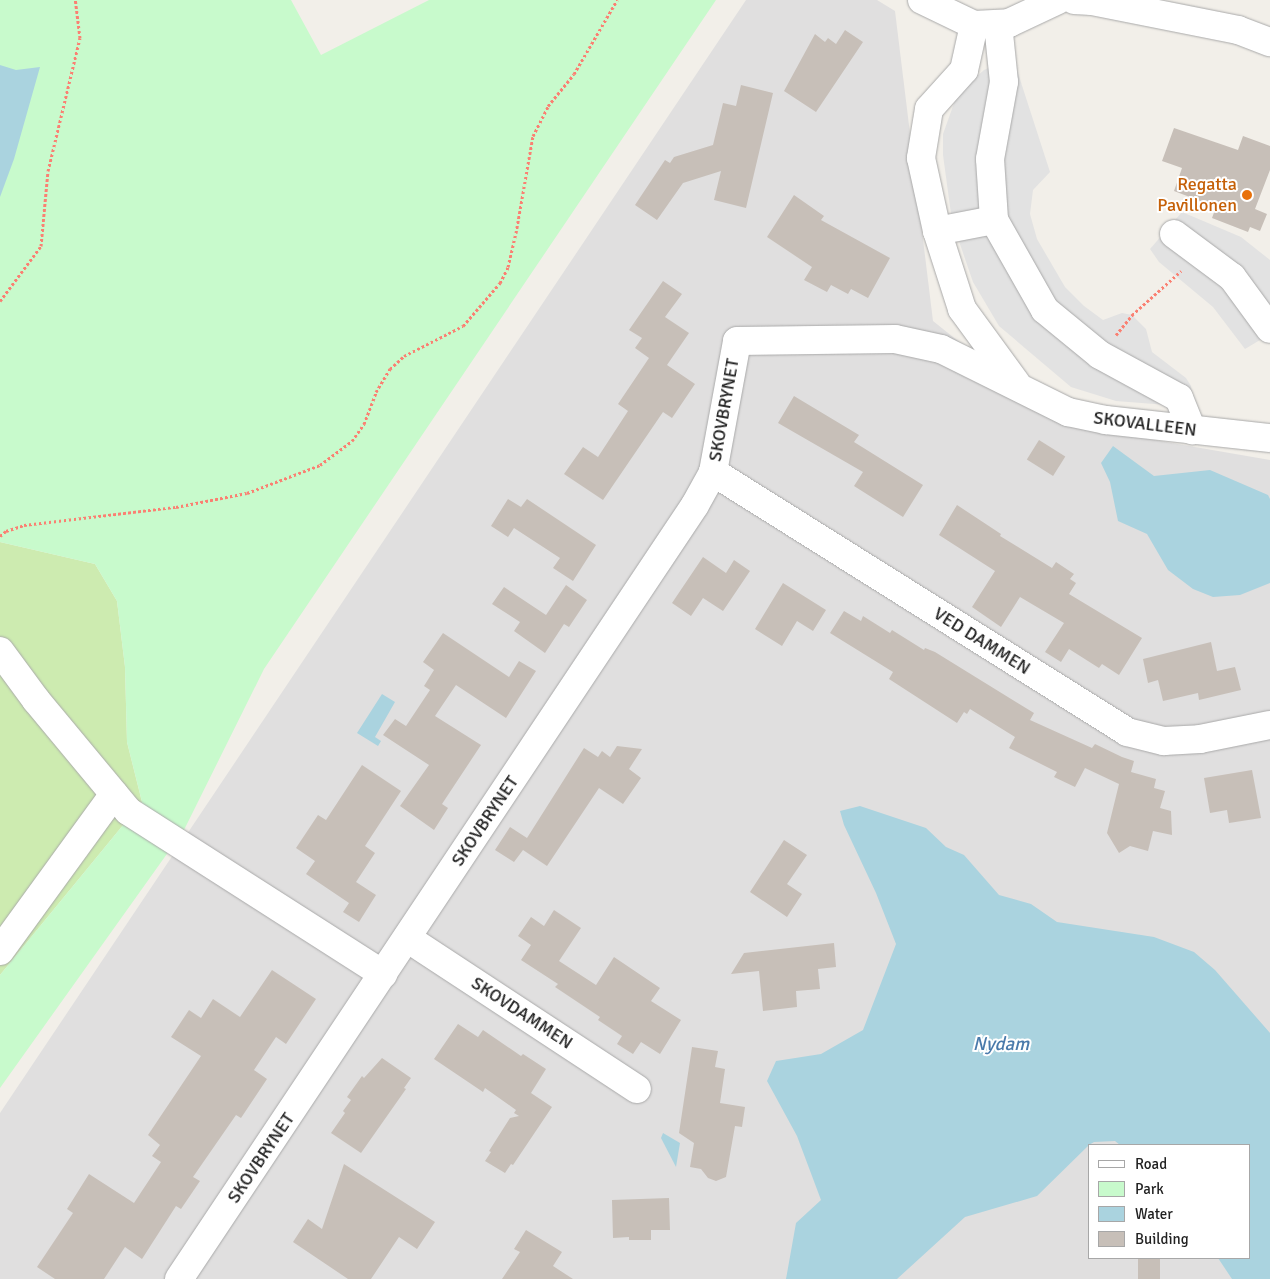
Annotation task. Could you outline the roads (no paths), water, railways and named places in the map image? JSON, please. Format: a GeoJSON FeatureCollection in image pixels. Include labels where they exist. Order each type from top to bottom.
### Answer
{"type":"FeatureCollection","features":[{"type":"Feature","properties":{"kind":"street"},"geometry":{"type":"LineString","coordinates":[[922,0],[986,24],[1009,23],[1058,0]]}},
{"type":"Feature","properties":{"kind":"street"},"geometry":{"type":"LineString","coordinates":[[1074,0],[1092,1],[1238,30],[1270,42]]}},
{"type":"Feature","properties":{"kind":"street"},"geometry":{"type":"LineString","coordinates":[[986,24],[1004,82],[990,159],[994,220],[1046,310],[1100,355],[1179,398],[1192,430]]}},
{"type":"Feature","properties":{"kind":"street"},"geometry":{"type":"LineString","coordinates":[[986,24],[964,70],[929,109],[921,158],[937,231],[962,309],[1023,392]]}},
{"type":"Feature","properties":{"kind":"street"},"geometry":{"type":"LineString","coordinates":[[937,231],[994,220]]}},
{"type":"Feature","properties":{"kind":"street"},"geometry":{"type":"LineString","coordinates":[[1174,234],[1232,277],[1270,329]]}},
{"type":"Feature","properties":{"kind":"street","name":"SKOVALLEEN"},"geometry":{"type":"LineString","coordinates":[[737,341],[895,339],[941,349],[1023,392],[1068,412],[1106,420],[1270,438]]}},
{"type":"Feature","properties":{"kind":"street","name":"SKOVBRYNET"},"geometry":{"type":"LineString","coordinates":[[179,1279],[689,513],[713,472],[737,341]]}},
{"type":"Feature","properties":{"kind":"street","name":"VED DAMMEN"},"geometry":{"type":"LineString","coordinates":[[713,472],[1127,732],[1164,741],[1200,739],[1270,725]]}},
{"type":"Feature","properties":{"kind":"street"},"geometry":{"type":"LineString","coordinates":[[0,652],[36,700],[128,811],[383,974]]}},
{"type":"Feature","properties":{"kind":"street"},"geometry":{"type":"LineString","coordinates":[[0,950],[114,794]]}},
{"type":"Feature","properties":{"kind":"street","name":"SKOVDAMMEN"},"geometry":{"type":"LineString","coordinates":[[407,938],[637,1089]]}},
{"type":"Feature","properties":{"kind":"water"},"geometry":{"type":"Polygon","coordinates":[[[0,65],[16,70],[40,67],[14,159],[0,197],[0,65]]]}},
{"type":"Feature","properties":{"kind":"water"},"geometry":{"type":"Polygon","coordinates":[[[1113,446],[1154,476],[1210,470],[1268,495],[1270,499],[1270,583],[1240,595],[1213,597],[1193,589],[1168,570],[1147,534],[1118,521],[1110,482],[1101,463],[1113,446]]]}},
{"type":"Feature","properties":{"kind":"water"},"geometry":{"type":"Polygon","coordinates":[[[382,694],[395,702],[375,737],[381,741],[378,746],[357,733],[382,694]]]}},
{"type":"Feature","properties":{"kind":"water","name":"Nydam"},"geometry":{"type":"Polygon","coordinates":[[[860,806],[926,828],[946,847],[964,855],[999,895],[1031,904],[1057,922],[1154,937],[1194,952],[1215,970],[1270,1033],[1270,1279],[1232,1279],[1219,1259],[1250,1259],[1250,1144],[1119,1144],[1115,1141],[1088,1144],[1037,1196],[965,1217],[897,1279],[786,1279],[796,1223],[821,1200],[797,1136],[767,1081],[776,1061],[821,1054],[863,1030],[896,944],[876,893],[844,825],[840,811],[860,806]]]}},
{"type":"Feature","properties":{"kind":"water"},"geometry":{"type":"Polygon","coordinates":[[[663,1133],[680,1143],[676,1167],[661,1138],[663,1133]]]}},
{"type":"Feature","properties":{"kind":"place","name":"Regatta Pavillonen"},"geometry":{"type":"Point","coordinates":[1247,195]}}]}
